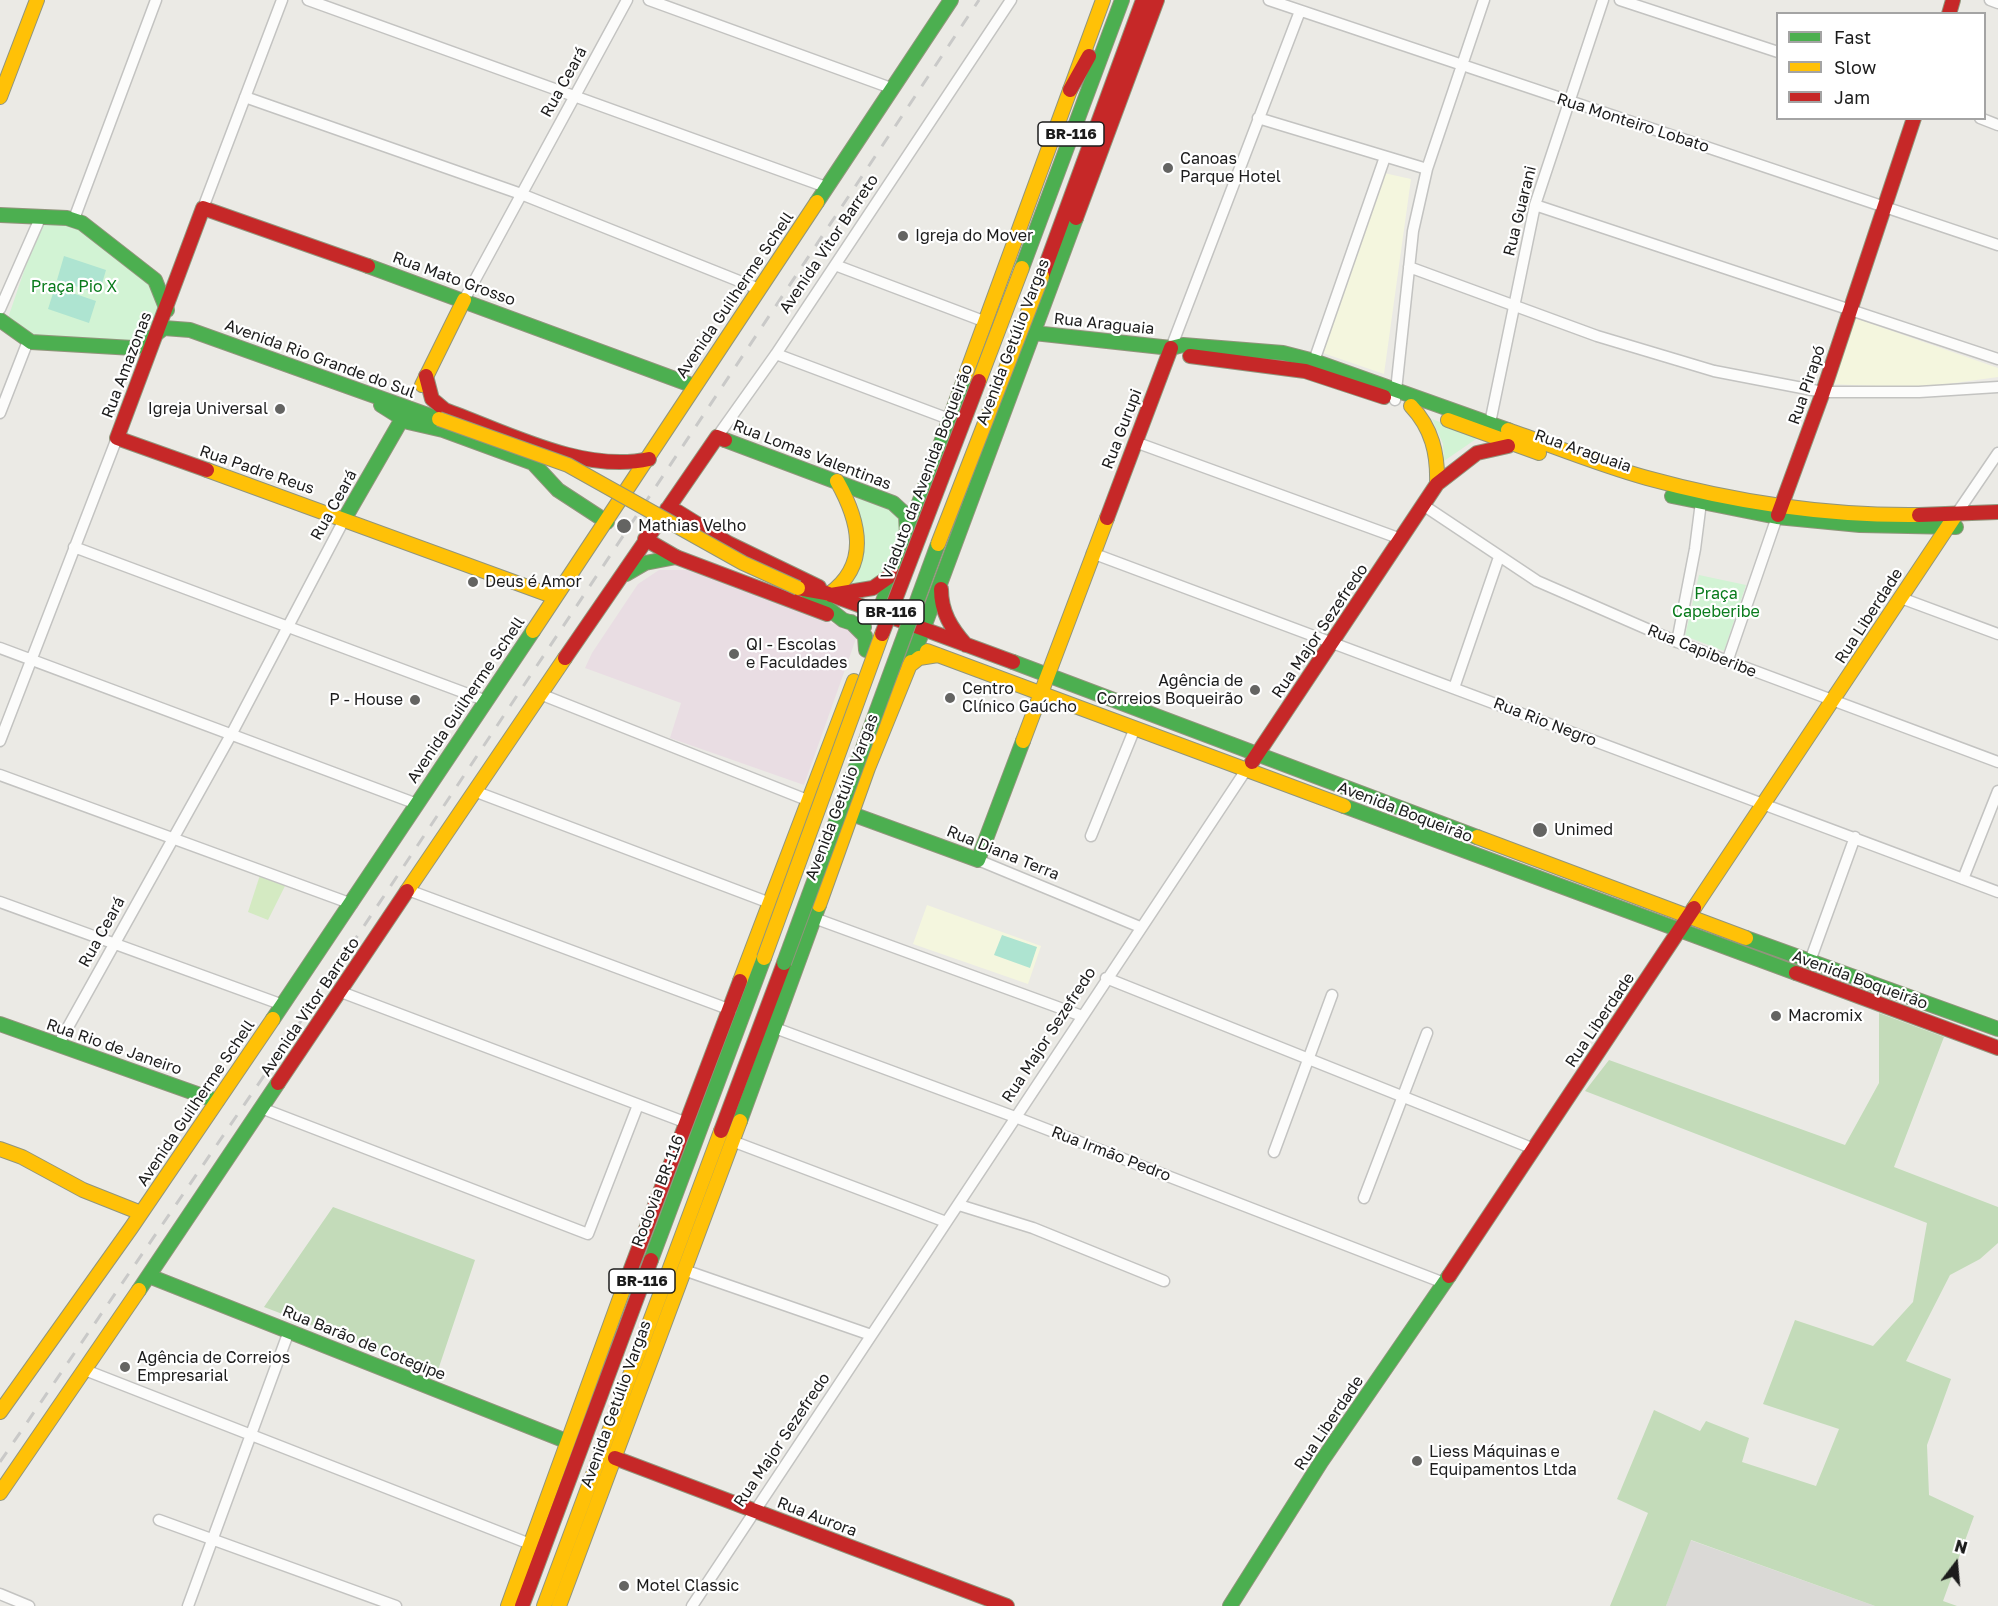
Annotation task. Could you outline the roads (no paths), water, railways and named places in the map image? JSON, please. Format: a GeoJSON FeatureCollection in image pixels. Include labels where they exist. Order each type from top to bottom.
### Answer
{"type":"FeatureCollection","features":[{"type":"Feature","properties":{"kind":"main road"},"geometry":{"type":"LineString","coordinates":[[0,97],[37,0]]}},
{"type":"Feature","properties":{"kind":"main road","name":"Avenida Guilherme Schell"},"geometry":{"type":"LineString","coordinates":[[0,1412],[141,1213],[283,1005],[484,700],[649,459],[694,386],[951,0]]}},
{"type":"Feature","properties":{"kind":"main road","name":"Avenida Getúlio Vargas"},"geometry":{"type":"LineString","coordinates":[[508,1606],[566,1442],[731,1010],[807,800],[866,650],[1103,0]]}},
{"type":"Feature","properties":{"kind":"main road","name":"BR-116"},"geometry":{"type":"LineString","coordinates":[[1070,90],[1121,0]]}},
{"type":"Feature","properties":{"kind":"main road","name":"Viaduto da Avenida Boqueirão"},"geometry":{"type":"LineString","coordinates":[[764,958],[871,665],[1121,0]]}},
{"type":"Feature","properties":{"kind":"main road","name":"BR-116"},"geometry":{"type":"LineString","coordinates":[[544,1606],[784,963],[919,593],[1042,276],[1143,0]]}},
{"type":"Feature","properties":{"kind":"main road"},"geometry":{"type":"LineString","coordinates":[[1147,28],[1148,0]]}},
{"type":"Feature","properties":{"kind":"main road","name":"Avenida Getúlio Vargas"},"geometry":{"type":"LineString","coordinates":[[559,1606],[1157,0]]}},
{"type":"Feature","properties":{"kind":"main road","name":"Rua Pirapó"},"geometry":{"type":"LineString","coordinates":[[1779,511],[1823,392],[1913,120]]}},
{"type":"Feature","properties":{"kind":"main road","name":"Rua Mato Grosso"},"geometry":{"type":"LineString","coordinates":[[203,208],[464,300],[694,386]]}},
{"type":"Feature","properties":{"kind":"main road","name":"Rua Amazonas"},"geometry":{"type":"LineString","coordinates":[[117,438],[203,208]]}},
{"type":"Feature","properties":{"kind":"main road"},"geometry":{"type":"LineString","coordinates":[[0,215],[74,219]]}},
{"type":"Feature","properties":{"kind":"main road","name":"Avenida Rio Grande do Sul"},"geometry":{"type":"LineString","coordinates":[[74,219],[153,278],[159,286],[166,308],[176,321],[190,330]]}},
{"type":"Feature","properties":{"kind":"main road","name":"Rua Ceará"},"geometry":{"type":"LineString","coordinates":[[434,418],[420,396],[426,376],[464,300]]}},
{"type":"Feature","properties":{"kind":"main road"},"geometry":{"type":"LineString","coordinates":[[0,320],[28,341],[133,348],[142,345],[159,330]]}},
{"type":"Feature","properties":{"kind":"main road","name":"Avenida Rio Grande do Sul"},"geometry":{"type":"LineString","coordinates":[[159,330],[169,327],[190,330],[434,418]]}},
{"type":"Feature","properties":{"kind":"main road","name":"Rua Araguaia"},"geometry":{"type":"LineString","coordinates":[[1034,333],[1171,348],[1183,345],[1283,352],[1314,360],[1396,395],[1431,413]]}},
{"type":"Feature","properties":{"kind":"main road","name":"Rua Araguaia"},"geometry":{"type":"LineString","coordinates":[[1171,348],[1179,354],[1305,371],[1396,395],[1411,406],[1517,446],[1656,493],[1701,502],[1779,511],[1860,525],[1947,528],[1998,523]]}},
{"type":"Feature","properties":{"kind":"main road","name":"Rua Gurupi"},"geometry":{"type":"LineString","coordinates":[[978,860],[1171,348]]}},
{"type":"Feature","properties":{"kind":"main road"},"geometry":{"type":"LineString","coordinates":[[426,376],[432,399],[446,410],[590,461],[620,464],[649,459]]}},
{"type":"Feature","properties":{"kind":"main road"},"geometry":{"type":"LineString","coordinates":[[353,387],[402,419],[443,430],[533,463],[558,490],[607,522]]}},
{"type":"Feature","properties":{"kind":"main road"},"geometry":{"type":"LineString","coordinates":[[1431,413],[1436,449],[1437,484]]}},
{"type":"Feature","properties":{"kind":"main road"},"geometry":{"type":"LineString","coordinates":[[402,419],[411,414],[434,418]]}},
{"type":"Feature","properties":{"kind":"main road","name":"Avenida Boqueirão"},"geometry":{"type":"LineString","coordinates":[[434,418],[546,455],[585,474],[736,561],[802,590],[847,621],[1998,1048]]}},
{"type":"Feature","properties":{"kind":"main road","name":"Rua Ceará"},"geometry":{"type":"LineString","coordinates":[[345,519],[402,419]]}},
{"type":"Feature","properties":{"kind":"main road","name":"Rua Araguaia"},"geometry":{"type":"LineString","coordinates":[[1488,435],[1664,483],[1779,511],[1955,516],[1998,512]]}},
{"type":"Feature","properties":{"kind":"main road","name":"Rua Major Sezefredo"},"geometry":{"type":"LineString","coordinates":[[1246,770],[1437,484],[1488,435]]}},
{"type":"Feature","properties":{"kind":"main road","name":"Rua Lomas Valentinas"},"geometry":{"type":"LineString","coordinates":[[717,437],[897,505],[908,520],[908,535]]}},
{"type":"Feature","properties":{"kind":"main road","name":"Avenida Vitor Barreto"},"geometry":{"type":"LineString","coordinates":[[0,1493],[85,1371],[645,539],[672,508],[717,437]]}},
{"type":"Feature","properties":{"kind":"main road","name":"Rua Padre Reus"},"geometry":{"type":"LineString","coordinates":[[117,438],[555,597]]}},
{"type":"Feature","properties":{"kind":"main road"},"geometry":{"type":"LineString","coordinates":[[829,594],[847,580],[856,557],[854,511],[837,481]]}},
{"type":"Feature","properties":{"kind":"main road"},"geometry":{"type":"LineString","coordinates":[[672,508],[742,551],[814,582],[829,594],[871,589],[885,582],[894,572]]}},
{"type":"Feature","properties":{"kind":"main road","name":"Rua Liberdade"},"geometry":{"type":"LineString","coordinates":[[1230,1606],[1353,1413],[1444,1284],[1955,516]]}},
{"type":"Feature","properties":{"kind":"main road"},"geometry":{"type":"LineString","coordinates":[[645,539],[676,557],[847,621],[865,636],[866,650]]}},
{"type":"Feature","properties":{"kind":"main road"},"geometry":{"type":"LineString","coordinates":[[901,555],[906,573],[917,581],[926,580],[944,572]]}},
{"type":"Feature","properties":{"kind":"main road"},"geometry":{"type":"LineString","coordinates":[[618,581],[645,563],[676,557]]}},
{"type":"Feature","properties":{"kind":"main road"},"geometry":{"type":"LineString","coordinates":[[944,572],[940,596],[942,609],[950,627],[966,645]]}},
{"type":"Feature","properties":{"kind":"main road","name":"Avenida Boqueirão"},"geometry":{"type":"LineString","coordinates":[[802,590],[829,594],[923,628],[1688,917],[1998,1029]]}},
{"type":"Feature","properties":{"kind":"main road"},"geometry":{"type":"LineString","coordinates":[[909,666],[919,658],[938,655]]}},
{"type":"Feature","properties":{"kind":"main road"},"geometry":{"type":"LineString","coordinates":[[851,689],[870,680],[882,681],[891,689],[894,705]]}},
{"type":"Feature","properties":{"kind":"main road","name":"Rua Diana Terra"},"geometry":{"type":"LineString","coordinates":[[852,814],[978,860]]}},
{"type":"Feature","properties":{"kind":"main road","name":"Rodovia BR-116"},"geometry":{"type":"LineString","coordinates":[[522,1606],[764,958]]}},
{"type":"Feature","properties":{"kind":"main road","name":"Rua Rio de Janeiro"},"geometry":{"type":"LineString","coordinates":[[0,1024],[217,1101]]}},
{"type":"Feature","properties":{"kind":"main road"},"geometry":{"type":"LineString","coordinates":[[0,1149],[21,1157],[83,1190],[141,1213]]}},
{"type":"Feature","properties":{"kind":"main road","name":"Rua Barão de Cotegipe"},"geometry":{"type":"LineString","coordinates":[[149,1276],[566,1442]]}},
{"type":"Feature","properties":{"kind":"main road","name":"BR-116"},"geometry":{"type":"LineString","coordinates":[[597,1401],[612,1323]]}},
{"type":"Feature","properties":{"kind":"main road","name":"BR-116"},"geometry":{"type":"LineString","coordinates":[[618,1407],[657,1340]]}},
{"type":"Feature","properties":{"kind":"main road","name":"Rua Aurora"},"geometry":{"type":"LineString","coordinates":[[615,1458],[1007,1606]]}},
{"type":"Feature","properties":{"kind":"street"},"geometry":{"type":"LineString","coordinates":[[74,219],[156,0]]}},
{"type":"Feature","properties":{"kind":"street","name":"Rua Amazonas"},"geometry":{"type":"LineString","coordinates":[[203,208],[282,0]]}},
{"type":"Feature","properties":{"kind":"street"},"geometry":{"type":"LineString","coordinates":[[309,0],[826,187]]}},
{"type":"Feature","properties":{"kind":"street","name":"Rua Ceará"},"geometry":{"type":"LineString","coordinates":[[464,300],[627,0]]}},
{"type":"Feature","properties":{"kind":"street"},"geometry":{"type":"LineString","coordinates":[[649,0],[891,88]]}},
{"type":"Feature","properties":{"kind":"street","name":"Avenida Vitor Barreto"},"geometry":{"type":"LineString","coordinates":[[717,437],[776,354],[1011,0]]}},
{"type":"Feature","properties":{"kind":"street","name":"Rua Monteiro Lobato"},"geometry":{"type":"LineString","coordinates":[[1269,0],[1998,245]]}},
{"type":"Feature","properties":{"kind":"street"},"geometry":{"type":"LineString","coordinates":[[1396,395],[1413,231],[1427,170],[1484,0]]}},
{"type":"Feature","properties":{"kind":"street","name":"Rua Guarani"},"geometry":{"type":"LineString","coordinates":[[1488,435],[1535,205],[1603,0]]}},
{"type":"Feature","properties":{"kind":"street"},"geometry":{"type":"LineString","coordinates":[[1620,0],[1776,51]]}},
{"type":"Feature","properties":{"kind":"street"},"geometry":{"type":"LineString","coordinates":[[1990,0],[1998,3]]}},
{"type":"Feature","properties":{"kind":"street","name":"Rua Gurupi"},"geometry":{"type":"LineString","coordinates":[[1171,348],[1300,11]]}},
{"type":"Feature","properties":{"kind":"street"},"geometry":{"type":"LineString","coordinates":[[245,97],[521,194],[759,289]]}},
{"type":"Feature","properties":{"kind":"street"},"geometry":{"type":"LineString","coordinates":[[1258,118],[1427,170]]}},
{"type":"Feature","properties":{"kind":"street"},"geometry":{"type":"LineString","coordinates":[[1314,360],[1385,157]]}},
{"type":"Feature","properties":{"kind":"street"},"geometry":{"type":"LineString","coordinates":[[1535,205],[1998,359]]}},
{"type":"Feature","properties":{"kind":"street"},"geometry":{"type":"LineString","coordinates":[[0,309],[41,216]]}},
{"type":"Feature","properties":{"kind":"street"},"geometry":{"type":"LineString","coordinates":[[835,265],[986,322]]}},
{"type":"Feature","properties":{"kind":"street"},"geometry":{"type":"LineString","coordinates":[[1409,267],[1598,336],[1714,371],[1823,392],[1919,392],[1998,387]]}},
{"type":"Feature","properties":{"kind":"street"},"geometry":{"type":"LineString","coordinates":[[0,413],[28,341]]}},
{"type":"Feature","properties":{"kind":"street"},"geometry":{"type":"LineString","coordinates":[[776,354],[949,419]]}},
{"type":"Feature","properties":{"kind":"street","name":"Rua Amazonas"},"geometry":{"type":"LineString","coordinates":[[0,741],[117,438]]}},
{"type":"Feature","properties":{"kind":"street"},"geometry":{"type":"LineString","coordinates":[[1135,442],[1401,539]]}},
{"type":"Feature","properties":{"kind":"street","name":"Rua Liberdade"},"geometry":{"type":"LineString","coordinates":[[1955,516],[1998,453]]}},
{"type":"Feature","properties":{"kind":"street"},"geometry":{"type":"LineString","coordinates":[[1677,642],[1695,549],[1701,502]]}},
{"type":"Feature","properties":{"kind":"street","name":"Rua Capiberibe"},"geometry":{"type":"LineString","coordinates":[[1423,505],[1537,582],[1727,662],[1998,762]]}},
{"type":"Feature","properties":{"kind":"street","name":"Rua Pirapó"},"geometry":{"type":"LineString","coordinates":[[1727,662],[1779,511]]}},
{"type":"Feature","properties":{"kind":"street","name":"Rua Ceará"},"geometry":{"type":"LineString","coordinates":[[58,1045],[232,733],[345,519]]}},
{"type":"Feature","properties":{"kind":"street"},"geometry":{"type":"LineString","coordinates":[[74,546],[484,700]]}},
{"type":"Feature","properties":{"kind":"street","name":"Rua Rio Negro"},"geometry":{"type":"LineString","coordinates":[[1092,554],[1998,892]]}},
{"type":"Feature","properties":{"kind":"street"},"geometry":{"type":"LineString","coordinates":[[1455,688],[1499,557]]}},
{"type":"Feature","properties":{"kind":"street"},"geometry":{"type":"LineString","coordinates":[[1901,598],[1998,634]]}},
{"type":"Feature","properties":{"kind":"street"},"geometry":{"type":"LineString","coordinates":[[0,648],[417,804]]}},
{"type":"Feature","properties":{"kind":"street"},"geometry":{"type":"LineString","coordinates":[[540,694],[807,800]]}},
{"type":"Feature","properties":{"kind":"street"},"geometry":{"type":"LineString","coordinates":[[1091,836],[1135,728]]}},
{"type":"Feature","properties":{"kind":"street","name":"Rua Major Sezefredo"},"geometry":{"type":"LineString","coordinates":[[692,1606],[1106,978],[1246,770]]}},
{"type":"Feature","properties":{"kind":"street"},"geometry":{"type":"LineString","coordinates":[[0,775],[351,904]]}},
{"type":"Feature","properties":{"kind":"street"},"geometry":{"type":"LineString","coordinates":[[1963,879],[1998,791]]}},
{"type":"Feature","properties":{"kind":"street"},"geometry":{"type":"LineString","coordinates":[[474,792],[770,903]]}},
{"type":"Feature","properties":{"kind":"street"},"geometry":{"type":"LineString","coordinates":[[1810,961],[1855,837]]}},
{"type":"Feature","properties":{"kind":"street","name":"Rua Diana Terra"},"geometry":{"type":"LineString","coordinates":[[978,860],[1140,927]]}},
{"type":"Feature","properties":{"kind":"street"},"geometry":{"type":"LineString","coordinates":[[408,890],[731,1010]]}},
{"type":"Feature","properties":{"kind":"street"},"geometry":{"type":"LineString","coordinates":[[0,902],[283,1005]]}},
{"type":"Feature","properties":{"kind":"street"},"geometry":{"type":"LineString","coordinates":[[814,918],[1082,1016]]}},
{"type":"Feature","properties":{"kind":"street"},"geometry":{"type":"LineString","coordinates":[[1106,978],[1534,1149]]}},
{"type":"Feature","properties":{"kind":"street"},"geometry":{"type":"LineString","coordinates":[[341,992],[687,1123]]}},
{"type":"Feature","properties":{"kind":"street"},"geometry":{"type":"LineString","coordinates":[[1274,1152],[1332,995]]}},
{"type":"Feature","properties":{"kind":"street","name":"Rua Irmão Pedro"},"geometry":{"type":"LineString","coordinates":[[776,1028],[1015,1117],[1444,1284]]}},
{"type":"Feature","properties":{"kind":"street"},"geometry":{"type":"LineString","coordinates":[[1364,1198],[1427,1033]]}},
{"type":"Feature","properties":{"kind":"street"},"geometry":{"type":"LineString","coordinates":[[261,1108],[588,1234],[638,1105]]}},
{"type":"Feature","properties":{"kind":"street"},"geometry":{"type":"LineString","coordinates":[[732,1141],[946,1222]]}},
{"type":"Feature","properties":{"kind":"street"},"geometry":{"type":"LineString","coordinates":[[958,1205],[1033,1228],[1164,1281]]}},
{"type":"Feature","properties":{"kind":"street"},"geometry":{"type":"LineString","coordinates":[[684,1270],[871,1335]]}},
{"type":"Feature","properties":{"kind":"street"},"geometry":{"type":"LineString","coordinates":[[188,1606],[289,1331]]}},
{"type":"Feature","properties":{"kind":"street"},"geometry":{"type":"LineString","coordinates":[[85,1371],[530,1544]]}},
{"type":"Feature","properties":{"kind":"street"},"geometry":{"type":"LineString","coordinates":[[159,1520],[396,1606]]}},
{"type":"Feature","properties":{"kind":"street"},"geometry":{"type":"LineString","coordinates":[[0,1594],[29,1606]]}},
{"type":"Feature","properties":{"kind":"railway"},"geometry":{"type":"LineString","coordinates":[[0,1462],[283,1048],[979,0]]}},
{"type":"Feature","properties":{"kind":"place","name":"Canoas Parque Hotel"},"geometry":{"type":"Point","coordinates":[1168,168]}},
{"type":"Feature","properties":{"kind":"place","name":"Igreja do Mover"},"geometry":{"type":"Point","coordinates":[903,236]}},
{"type":"Feature","properties":{"kind":"place","name":"Igreja Universal"},"geometry":{"type":"Point","coordinates":[280,409]}},
{"type":"Feature","properties":{"kind":"place","name":"Mathias Velho"},"geometry":{"type":"Point","coordinates":[624,526]}},
{"type":"Feature","properties":{"kind":"place","name":"Deus é Amor"},"geometry":{"type":"Point","coordinates":[473,582]}},
{"type":"Feature","properties":{"kind":"place","name":"QI - Escolas e Faculdades"},"geometry":{"type":"Point","coordinates":[734,654]}},
{"type":"Feature","properties":{"kind":"place","name":"Agência de Correios Boqueirão"},"geometry":{"type":"Point","coordinates":[1255,690]}},
{"type":"Feature","properties":{"kind":"place","name":"Centro Clínico Gaúcho"},"geometry":{"type":"Point","coordinates":[950,698]}},
{"type":"Feature","properties":{"kind":"place","name":"P - House"},"geometry":{"type":"Point","coordinates":[415,700]}},
{"type":"Feature","properties":{"kind":"place","name":"Unimed"},"geometry":{"type":"Point","coordinates":[1540,830]}},
{"type":"Feature","properties":{"kind":"place","name":"Macromix"},"geometry":{"type":"Point","coordinates":[1776,1016]}},
{"type":"Feature","properties":{"kind":"place","name":"Agência de Correios Empresarial"},"geometry":{"type":"Point","coordinates":[125,1367]}},
{"type":"Feature","properties":{"kind":"place","name":"Liess Máquinas e Equipamentos Ltda"},"geometry":{"type":"Point","coordinates":[1417,1461]}},
{"type":"Feature","properties":{"kind":"place","name":"Motel Classic"},"geometry":{"type":"Point","coordinates":[624,1586]}},
{"type":"Feature","properties":{"kind":"park label","name":"Praça Pio X"},"geometry":{"type":"Point","coordinates":[74,287]}},
{"type":"Feature","properties":{"kind":"park label","name":"Praça Capeberibe"},"geometry":{"type":"Point","coordinates":[1716,603]}}]}
